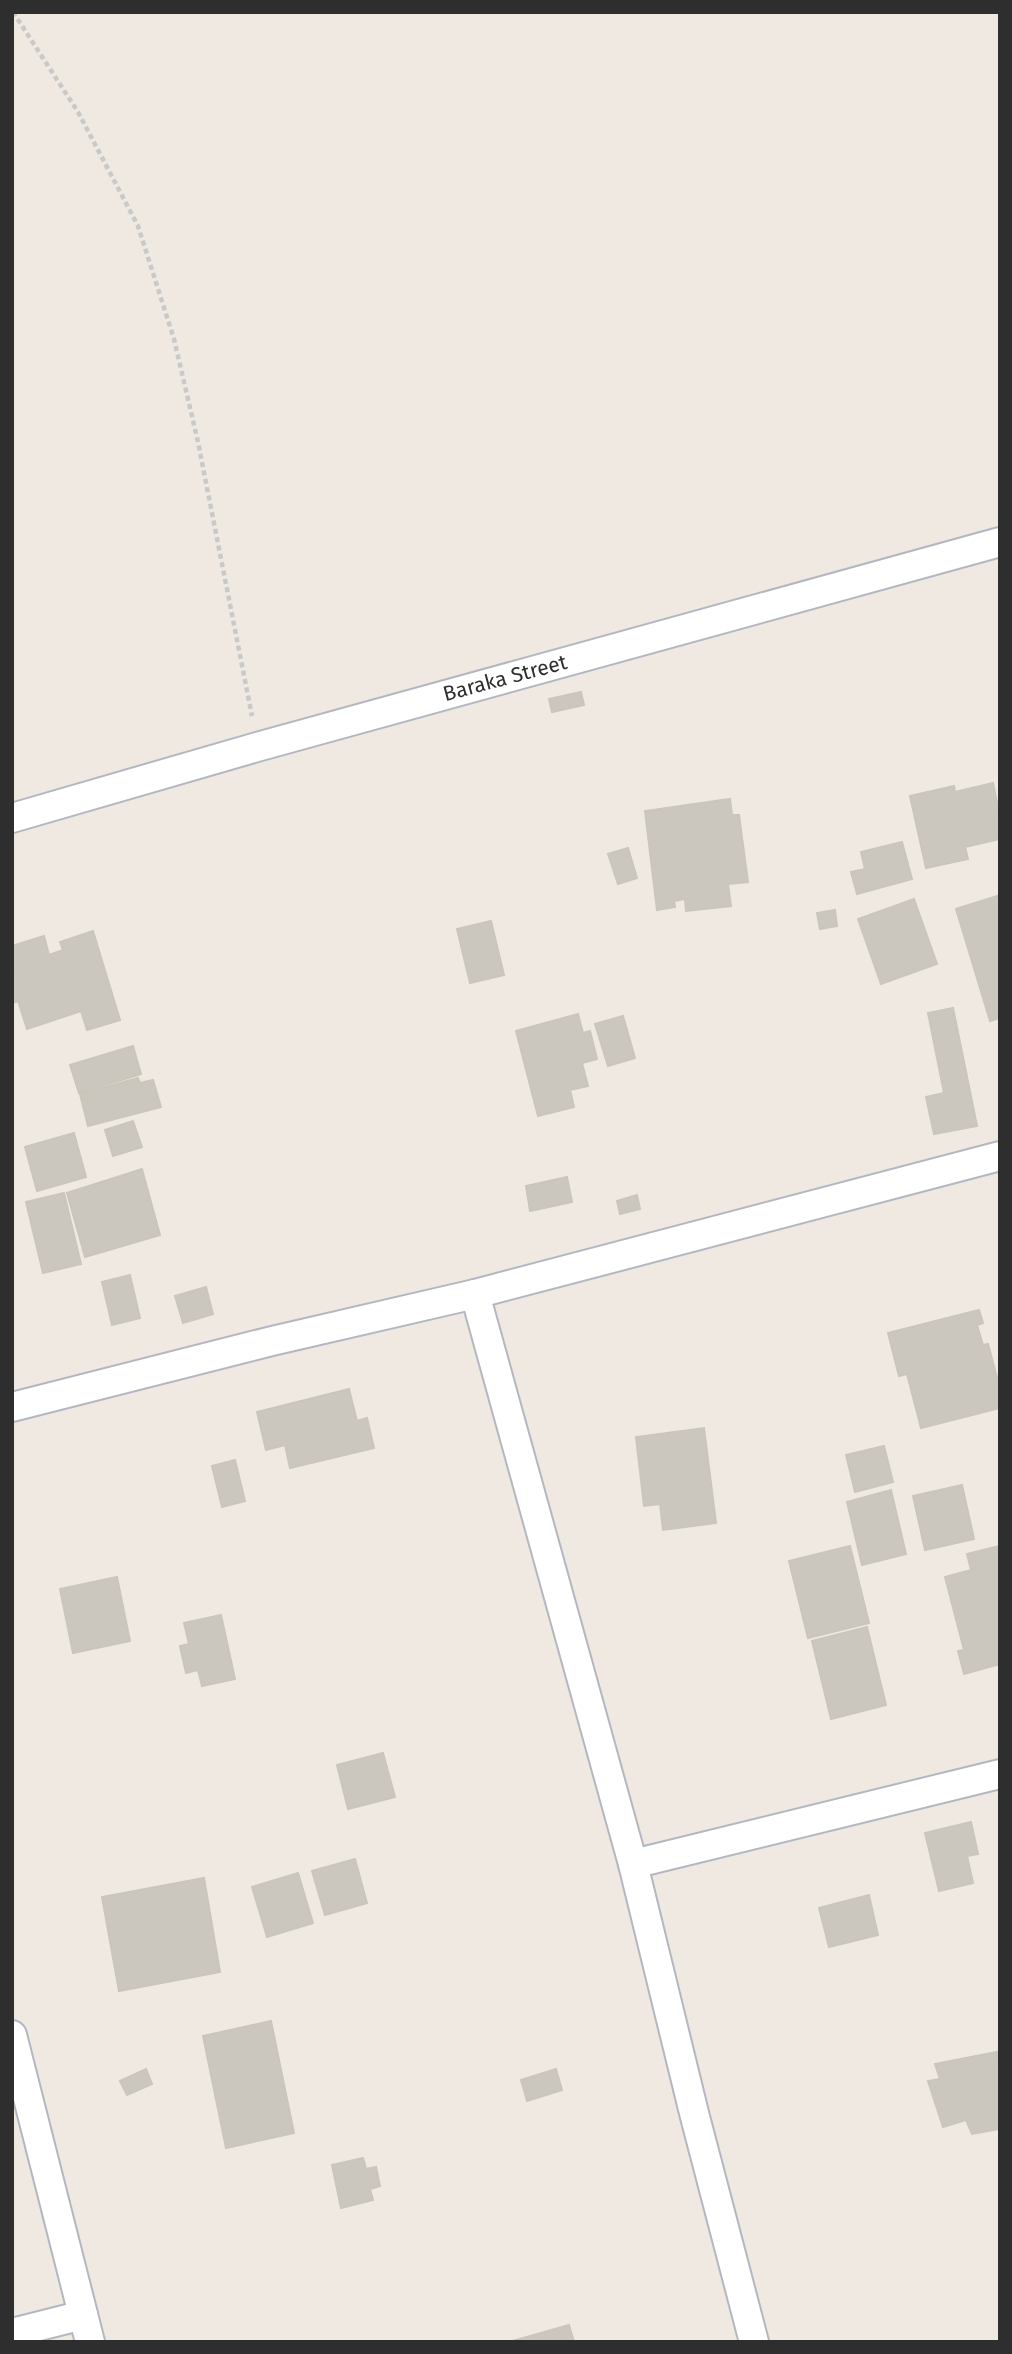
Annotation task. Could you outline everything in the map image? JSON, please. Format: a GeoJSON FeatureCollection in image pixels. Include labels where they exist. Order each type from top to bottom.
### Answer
{"type":"FeatureCollection","features":[{"type":"Feature","properties":{"kind":"street","name":"Baraka Street"},"geometry":{"type":"LineString","coordinates":[[12,818],[257,747],[1000,542]]}},
{"type":"Feature","properties":{"kind":"street"},"geometry":{"type":"LineString","coordinates":[[12,1407],[259,1344],[475,1294],[1000,1156]]}},
{"type":"Feature","properties":{"kind":"street"},"geometry":{"type":"LineString","coordinates":[[475,1294],[633,1864],[754,2342]]}},
{"type":"Feature","properties":{"kind":"street"},"geometry":{"type":"LineString","coordinates":[[633,1864],[1000,1774]]}},
{"type":"Feature","properties":{"kind":"street"},"geometry":{"type":"LineString","coordinates":[[12,2035],[86,2328],[12,2333]]}},
{"type":"Feature","properties":{"kind":"path"},"geometry":{"type":"LineString","coordinates":[[13,12],[78,112],[138,226],[174,340],[198,442],[257,747]]}},
{"type":"Feature","properties":{"kind":"building"},"geometry":{"type":"Polygon","coordinates":[[[581,692],[584,705],[552,712],[549,699],[581,692]]]}},
{"type":"Feature","properties":{"kind":"building"},"geometry":{"type":"Polygon","coordinates":[[[993,783],[1000,817],[1000,839],[965,847],[968,859],[926,868],[910,796],[954,786],[955,792],[993,783]]]}},
{"type":"Feature","properties":{"kind":"building"},"geometry":{"type":"Polygon","coordinates":[[[730,799],[732,815],[739,815],[748,882],[728,884],[731,906],[686,911],[685,899],[674,901],[675,907],[657,910],[645,811],[730,799]]]}},
{"type":"Feature","properties":{"kind":"building"},"geometry":{"type":"Polygon","coordinates":[[[902,842],[912,879],[857,894],[851,872],[865,869],[861,852],[902,842]]]}},
{"type":"Feature","properties":{"kind":"building"},"geometry":{"type":"Polygon","coordinates":[[[628,848],[637,878],[618,884],[608,854],[628,848]]]}},
{"type":"Feature","properties":{"kind":"building"},"geometry":{"type":"Polygon","coordinates":[[[1000,895],[1000,1018],[990,1021],[956,909],[1000,895]]]}},
{"type":"Feature","properties":{"kind":"building"},"geometry":{"type":"Polygon","coordinates":[[[914,899],[937,964],[881,984],[858,919],[914,899]]]}},
{"type":"Feature","properties":{"kind":"building"},"geometry":{"type":"Polygon","coordinates":[[[835,910],[837,926],[820,929],[817,913],[835,910]]]}},
{"type":"Feature","properties":{"kind":"building"},"geometry":{"type":"Polygon","coordinates":[[[491,921],[504,975],[470,983],[457,929],[491,921]]]}},
{"type":"Feature","properties":{"kind":"building"},"geometry":{"type":"Polygon","coordinates":[[[93,931],[120,1020],[87,1030],[81,1011],[27,1029],[18,1001],[12,1003],[12,974],[15,973],[12,946],[44,936],[49,955],[63,950],[60,942],[93,931]]]}},
{"type":"Feature","properties":{"kind":"building"},"geometry":{"type":"Polygon","coordinates":[[[953,1008],[977,1126],[934,1134],[926,1097],[944,1093],[928,1013],[953,1008]]]}},
{"type":"Feature","properties":{"kind":"building"},"geometry":{"type":"Polygon","coordinates":[[[578,1014],[583,1033],[590,1031],[597,1059],[582,1063],[588,1086],[570,1090],[574,1107],[538,1116],[516,1031],[578,1014]]]}},
{"type":"Feature","properties":{"kind":"building"},"geometry":{"type":"Polygon","coordinates":[[[623,1016],[635,1058],[608,1066],[595,1024],[623,1016]]]}},
{"type":"Feature","properties":{"kind":"building"},"geometry":{"type":"Polygon","coordinates":[[[133,1046],[141,1074],[79,1093],[70,1065],[133,1046]]]}},
{"type":"Feature","properties":{"kind":"building"},"geometry":{"type":"Polygon","coordinates":[[[138,1078],[140,1083],[153,1080],[161,1107],[88,1126],[80,1094],[138,1078]]]}},
{"type":"Feature","properties":{"kind":"building"},"geometry":{"type":"Polygon","coordinates":[[[133,1121],[142,1147],[113,1156],[105,1130],[133,1121]]]}},
{"type":"Feature","properties":{"kind":"building"},"geometry":{"type":"Polygon","coordinates":[[[74,1133],[86,1177],[37,1191],[25,1147],[74,1133]]]}},
{"type":"Feature","properties":{"kind":"building"},"geometry":{"type":"Polygon","coordinates":[[[142,1169],[160,1235],[85,1257],[67,1193],[142,1169]]]}},
{"type":"Feature","properties":{"kind":"building"},"geometry":{"type":"Polygon","coordinates":[[[567,1177],[572,1202],[530,1211],[526,1186],[567,1177]]]}},
{"type":"Feature","properties":{"kind":"building"},"geometry":{"type":"Polygon","coordinates":[[[64,1193],[81,1264],[43,1273],[26,1202],[64,1193]]]}},
{"type":"Feature","properties":{"kind":"building"},"geometry":{"type":"Polygon","coordinates":[[[637,1195],[640,1209],[620,1214],[617,1201],[637,1195]]]}},
{"type":"Feature","properties":{"kind":"building"},"geometry":{"type":"Polygon","coordinates":[[[130,1275],[140,1318],[112,1325],[102,1282],[130,1275]]]}},
{"type":"Feature","properties":{"kind":"building"},"geometry":{"type":"Polygon","coordinates":[[[206,1287],[213,1314],[183,1323],[175,1296],[206,1287]]]}},
{"type":"Feature","properties":{"kind":"building"},"geometry":{"type":"Polygon","coordinates":[[[979,1310],[983,1323],[977,1325],[983,1345],[988,1344],[1000,1389],[1000,1408],[921,1428],[907,1374],[899,1376],[888,1333],[979,1310]]]}},
{"type":"Feature","properties":{"kind":"building"},"geometry":{"type":"Polygon","coordinates":[[[349,1389],[357,1421],[367,1418],[374,1448],[290,1468],[285,1445],[266,1450],[257,1412],[349,1389]]]}},
{"type":"Feature","properties":{"kind":"building"},"geometry":{"type":"Polygon","coordinates":[[[704,1428],[716,1523],[663,1530],[660,1504],[644,1506],[636,1437],[704,1428]]]}},
{"type":"Feature","properties":{"kind":"building"},"geometry":{"type":"Polygon","coordinates":[[[884,1446],[893,1482],[855,1492],[846,1455],[884,1446]]]}},
{"type":"Feature","properties":{"kind":"building"},"geometry":{"type":"Polygon","coordinates":[[[235,1460],[245,1501],[222,1507],[212,1466],[235,1460]]]}},
{"type":"Feature","properties":{"kind":"building"},"geometry":{"type":"Polygon","coordinates":[[[962,1485],[974,1539],[925,1550],[913,1496],[962,1485]]]}},
{"type":"Feature","properties":{"kind":"building"},"geometry":{"type":"Polygon","coordinates":[[[891,1490],[906,1554],[862,1565],[847,1502],[891,1490]]]}},
{"type":"Feature","properties":{"kind":"building"},"geometry":{"type":"Polygon","coordinates":[[[850,1546],[869,1623],[808,1638],[789,1561],[850,1546]]]}},
{"type":"Feature","properties":{"kind":"building"},"geometry":{"type":"Polygon","coordinates":[[[999,1546],[1000,1664],[964,1674],[958,1651],[964,1650],[945,1577],[971,1570],[967,1554],[999,1546]]]}},
{"type":"Feature","properties":{"kind":"building"},"geometry":{"type":"Polygon","coordinates":[[[117,1577],[130,1641],[73,1653],[60,1589],[117,1577]]]}},
{"type":"Feature","properties":{"kind":"building"},"geometry":{"type":"Polygon","coordinates":[[[221,1615],[235,1679],[202,1686],[198,1670],[186,1673],[180,1646],[189,1644],[184,1623],[221,1615]]]}},
{"type":"Feature","properties":{"kind":"building"},"geometry":{"type":"Polygon","coordinates":[[[867,1627],[886,1705],[831,1719],[812,1641],[867,1627]]]}},
{"type":"Feature","properties":{"kind":"building"},"geometry":{"type":"Polygon","coordinates":[[[383,1753],[395,1797],[348,1809],[337,1765],[383,1753]]]}},
{"type":"Feature","properties":{"kind":"building"},"geometry":{"type":"Polygon","coordinates":[[[971,1822],[978,1854],[967,1856],[973,1883],[939,1891],[925,1833],[971,1822]]]}},
{"type":"Feature","properties":{"kind":"building"},"geometry":{"type":"Polygon","coordinates":[[[355,1859],[367,1903],[325,1915],[312,1871],[355,1859]]]}},
{"type":"Feature","properties":{"kind":"building"},"geometry":{"type":"Polygon","coordinates":[[[298,1873],[313,1923],[267,1937],[252,1887],[298,1873]]]}},
{"type":"Feature","properties":{"kind":"building"},"geometry":{"type":"Polygon","coordinates":[[[204,1878],[220,1972],[119,1991],[102,1897],[204,1878]]]}},
{"type":"Feature","properties":{"kind":"building"},"geometry":{"type":"Polygon","coordinates":[[[869,1895],[878,1935],[829,1947],[819,1908],[869,1895]]]}},
{"type":"Feature","properties":{"kind":"building"},"geometry":{"type":"Polygon","coordinates":[[[271,2021],[294,2133],[226,2148],[203,2036],[271,2021]]]}},
{"type":"Feature","properties":{"kind":"building"},"geometry":{"type":"Polygon","coordinates":[[[997,2052],[1000,2063],[1000,2129],[972,2134],[966,2120],[943,2127],[928,2081],[940,2079],[935,2064],[997,2052]]]}},
{"type":"Feature","properties":{"kind":"building"},"geometry":{"type":"Polygon","coordinates":[[[146,2069],[152,2084],[127,2095],[120,2081],[146,2069]]]}},
{"type":"Feature","properties":{"kind":"building"},"geometry":{"type":"Polygon","coordinates":[[[556,2069],[562,2090],[527,2101],[521,2080],[556,2069]]]}},
{"type":"Feature","properties":{"kind":"building"},"geometry":{"type":"Polygon","coordinates":[[[363,2158],[366,2169],[376,2167],[380,2186],[370,2189],[373,2200],[341,2208],[332,2165],[363,2158]]]}},
{"type":"Feature","properties":{"kind":"building"},"geometry":{"type":"Polygon","coordinates":[[[569,2325],[574,2342],[509,2342],[569,2325]]]}}]}
